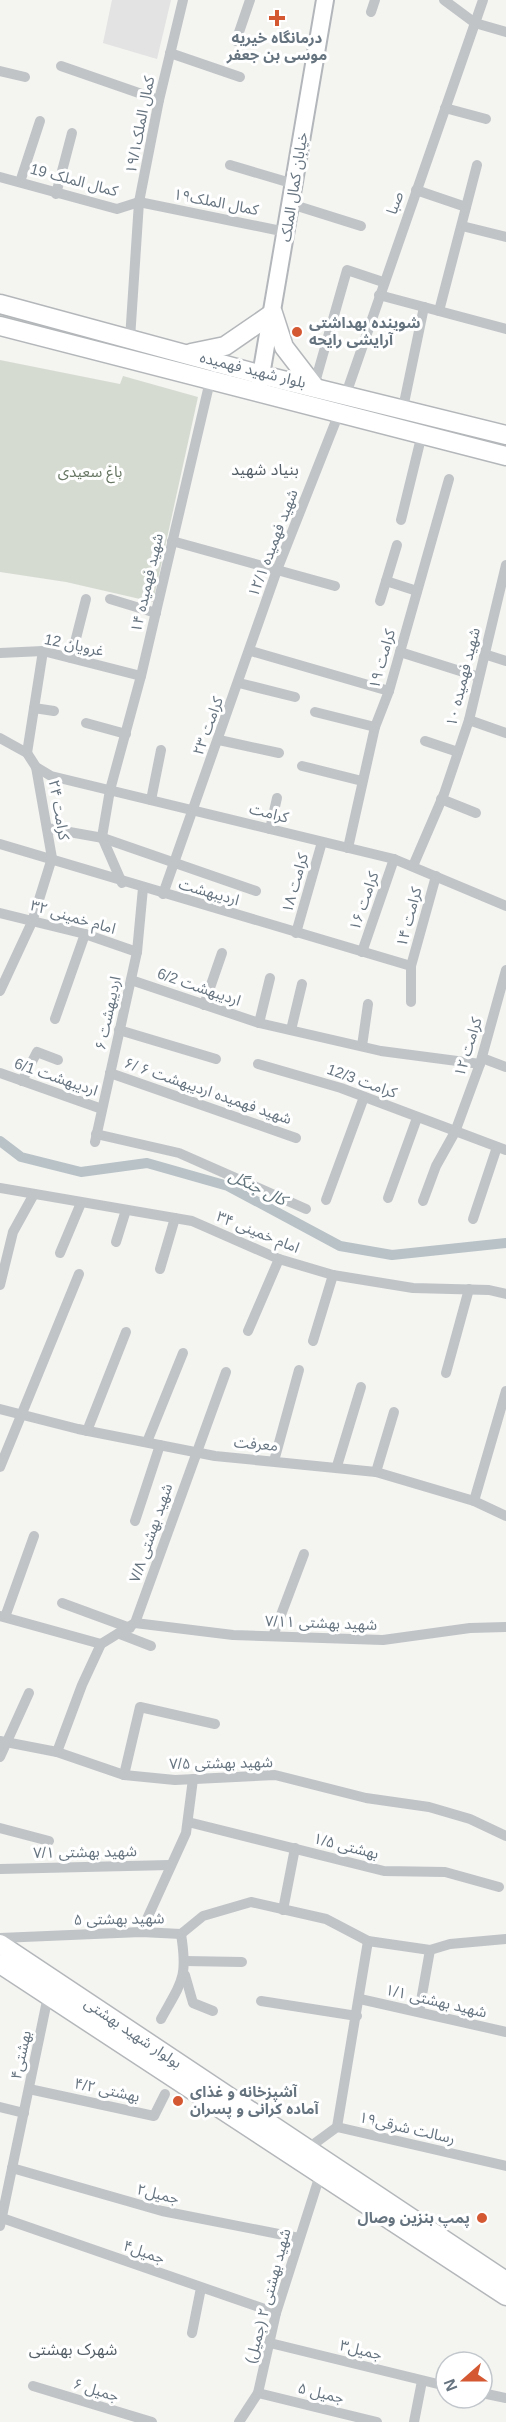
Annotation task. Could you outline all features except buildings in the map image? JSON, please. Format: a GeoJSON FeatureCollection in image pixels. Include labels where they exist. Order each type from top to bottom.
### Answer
{"type":"FeatureCollection","features":[{"type":"Feature","properties":{"kind":"main road","name":"خیابان کمال الملک"},"geometry":{"type":"LineString","coordinates":[[260,383],[325,0]]}},
{"type":"Feature","properties":{"kind":"main road","name":"بلوار شهید فهمیده"},"geometry":{"type":"LineString","coordinates":[[0,304],[188,354],[260,383],[286,399],[506,456]]}},
{"type":"Feature","properties":{"kind":"main road"},"geometry":{"type":"LineString","coordinates":[[188,354],[225,346],[273,313],[284,347],[314,386]]}},
{"type":"Feature","properties":{"kind":"main road","name":"بلوار شهید فهمیده"},"geometry":{"type":"LineString","coordinates":[[0,326],[210,381],[314,386],[506,435]]}},
{"type":"Feature","properties":{"kind":"main road"},"geometry":{"type":"LineString","coordinates":[[210,381],[224,392],[274,403],[286,399]]}},
{"type":"Feature","properties":{"kind":"main road","name":"بولوار شهید بهشتی"},"geometry":{"type":"LineString","coordinates":[[0,1944],[252,2121],[320,2175],[506,2296]]}},
{"type":"Feature","properties":{"kind":"main road","name":"بولوار شهید بهشتی"},"geometry":{"type":"LineString","coordinates":[[0,1964],[252,2121],[308,2149],[506,2281]]}},
{"type":"Feature","properties":{"kind":"street","name":"کمال الملک۱۹/۱"},"geometry":{"type":"LineString","coordinates":[[130,339],[140,202],[159,100],[183,0]]}},
{"type":"Feature","properties":{"kind":"street"},"geometry":{"type":"LineString","coordinates":[[236,42],[250,0]]}},
{"type":"Feature","properties":{"kind":"street"},"geometry":{"type":"LineString","coordinates":[[370,12],[375,0]]}},
{"type":"Feature","properties":{"kind":"street"},"geometry":{"type":"LineString","coordinates":[[444,0],[475,23],[506,32]]}},
{"type":"Feature","properties":{"kind":"street","name":"صبا"},"geometry":{"type":"LineString","coordinates":[[346,394],[383,282],[483,0]]}},
{"type":"Feature","properties":{"kind":"street"},"geometry":{"type":"LineString","coordinates":[[170,53],[240,77]]}},
{"type":"Feature","properties":{"kind":"street"},"geometry":{"type":"LineString","coordinates":[[61,66],[159,100]]}},
{"type":"Feature","properties":{"kind":"street"},"geometry":{"type":"LineString","coordinates":[[0,71],[25,77]]}},
{"type":"Feature","properties":{"kind":"street"},"geometry":{"type":"LineString","coordinates":[[445,108],[486,119]]}},
{"type":"Feature","properties":{"kind":"street"},"geometry":{"type":"LineString","coordinates":[[20,182],[40,120]]}},
{"type":"Feature","properties":{"kind":"street"},"geometry":{"type":"LineString","coordinates":[[56,194],[72,133]]}},
{"type":"Feature","properties":{"kind":"street"},"geometry":{"type":"LineString","coordinates":[[230,165],[294,184]]}},
{"type":"Feature","properties":{"kind":"street"},"geometry":{"type":"LineString","coordinates":[[439,311],[477,165]]}},
{"type":"Feature","properties":{"kind":"street","name":"کمال الملک 19"},"geometry":{"type":"LineString","coordinates":[[0,177],[117,209],[140,202]]}},
{"type":"Feature","properties":{"kind":"street"},"geometry":{"type":"LineString","coordinates":[[416,190],[466,207]]}},
{"type":"Feature","properties":{"kind":"street","name":"کمال الملک۱۹"},"geometry":{"type":"LineString","coordinates":[[140,202],[286,232]]}},
{"type":"Feature","properties":{"kind":"street"},"geometry":{"type":"LineString","coordinates":[[291,204],[361,226]]}},
{"type":"Feature","properties":{"kind":"street"},"geometry":{"type":"LineString","coordinates":[[462,226],[506,237]]}},
{"type":"Feature","properties":{"kind":"street"},"geometry":{"type":"LineString","coordinates":[[314,386],[347,270],[383,282]]}},
{"type":"Feature","properties":{"kind":"street"},"geometry":{"type":"LineString","coordinates":[[379,294],[506,329]]}},
{"type":"Feature","properties":{"kind":"street"},"geometry":{"type":"LineString","coordinates":[[403,408],[424,307]]}},
{"type":"Feature","properties":{"kind":"street","name":"شهید فهمیده ۱۴"},"geometry":{"type":"LineString","coordinates":[[103,838],[110,790],[141,676],[210,381]]}},
{"type":"Feature","properties":{"kind":"street","name":"شهید فهمیده ۱۲/۱"},"geometry":{"type":"LineString","coordinates":[[250,651],[277,570],[339,413]]}},
{"type":"Feature","properties":{"kind":"street"},"geometry":{"type":"LineString","coordinates":[[401,520],[422,434]]}},
{"type":"Feature","properties":{"kind":"street","name":"کرامت ۱۹"},"geometry":{"type":"LineString","coordinates":[[348,848],[375,727],[389,691],[449,479]]}},
{"type":"Feature","properties":{"kind":"street"},"geometry":{"type":"LineString","coordinates":[[172,541],[335,586]]}},
{"type":"Feature","properties":{"kind":"street"},"geometry":{"type":"LineString","coordinates":[[380,601],[397,545]]}},
{"type":"Feature","properties":{"kind":"street","name":"شهید فهمیده ۱۰"},"geometry":{"type":"LineString","coordinates":[[413,866],[442,797],[469,720],[506,565]]}},
{"type":"Feature","properties":{"kind":"street"},"geometry":{"type":"LineString","coordinates":[[386,581],[417,591]]}},
{"type":"Feature","properties":{"kind":"street"},"geometry":{"type":"LineString","coordinates":[[71,658],[86,599]]}},
{"type":"Feature","properties":{"kind":"street"},"geometry":{"type":"LineString","coordinates":[[111,599],[156,613]]}},
{"type":"Feature","properties":{"kind":"street"},"geometry":{"type":"LineString","coordinates":[[27,753],[43,651]]}},
{"type":"Feature","properties":{"kind":"street","name":"غرویان 12"},"geometry":{"type":"LineString","coordinates":[[0,653],[43,651],[141,676]]}},
{"type":"Feature","properties":{"kind":"street"},"geometry":{"type":"LineString","coordinates":[[250,651],[389,691]]}},
{"type":"Feature","properties":{"kind":"street","name":"کرامت ۲۳"},"geometry":{"type":"LineString","coordinates":[[163,894],[250,651]]}},
{"type":"Feature","properties":{"kind":"street"},"geometry":{"type":"LineString","coordinates":[[400,652],[479,677]]}},
{"type":"Feature","properties":{"kind":"street"},"geometry":{"type":"LineString","coordinates":[[484,654],[506,661]]}},
{"type":"Feature","properties":{"kind":"street"},"geometry":{"type":"LineString","coordinates":[[239,683],[295,697]]}},
{"type":"Feature","properties":{"kind":"street"},"geometry":{"type":"LineString","coordinates":[[34,708],[54,711]]}},
{"type":"Feature","properties":{"kind":"street"},"geometry":{"type":"LineString","coordinates":[[315,712],[375,727]]}},
{"type":"Feature","properties":{"kind":"street"},"geometry":{"type":"LineString","coordinates":[[469,720],[506,733]]}},
{"type":"Feature","properties":{"kind":"street"},"geometry":{"type":"LineString","coordinates":[[86,723],[126,734]]}},
{"type":"Feature","properties":{"kind":"street"},"geometry":{"type":"LineString","coordinates":[[0,738],[27,753],[36,767]]}},
{"type":"Feature","properties":{"kind":"street"},"geometry":{"type":"LineString","coordinates":[[219,740],[279,753]]}},
{"type":"Feature","properties":{"kind":"street"},"geometry":{"type":"LineString","coordinates":[[425,741],[458,752]]}},
{"type":"Feature","properties":{"kind":"street"},"geometry":{"type":"LineString","coordinates":[[151,800],[161,750]]}},
{"type":"Feature","properties":{"kind":"street"},"geometry":{"type":"LineString","coordinates":[[302,766],[362,781]]}},
{"type":"Feature","properties":{"kind":"street","name":"کرامت"},"geometry":{"type":"LineString","coordinates":[[36,767],[51,776],[394,859],[506,906]]}},
{"type":"Feature","properties":{"kind":"street","name":"کرامت ۲۴"},"geometry":{"type":"LineString","coordinates":[[36,767],[52,858]]}},
{"type":"Feature","properties":{"kind":"street"},"geometry":{"type":"LineString","coordinates":[[442,797],[476,813]]}},
{"type":"Feature","properties":{"kind":"street"},"geometry":{"type":"LineString","coordinates":[[270,829],[277,798]]}},
{"type":"Feature","properties":{"kind":"street"},"geometry":{"type":"LineString","coordinates":[[47,828],[103,838],[256,891]]}},
{"type":"Feature","properties":{"kind":"street"},"geometry":{"type":"LineString","coordinates":[[103,838],[122,883]]}},
{"type":"Feature","properties":{"kind":"street","name":"کرامت ۱۸"},"geometry":{"type":"LineString","coordinates":[[296,933],[322,842]]}},
{"type":"Feature","properties":{"kind":"street","name":"اردیبهشت"},"geometry":{"type":"LineString","coordinates":[[0,844],[52,858],[122,883],[411,966]]}},
{"type":"Feature","properties":{"kind":"street"},"geometry":{"type":"LineString","coordinates":[[0,991],[32,922],[52,858]]}},
{"type":"Feature","properties":{"kind":"street","name":"کرامت ۱۶"},"geometry":{"type":"LineString","coordinates":[[362,952],[394,859]]}},
{"type":"Feature","properties":{"kind":"street","name":"کرامت ۱۴"},"geometry":{"type":"LineString","coordinates":[[411,1002],[411,966],[436,876]]}},
{"type":"Feature","properties":{"kind":"street","name":"اردیبهشت ۶"},"geometry":{"type":"LineString","coordinates":[[143,888],[137,952],[96,1138],[179,1153],[306,1209]]}},
{"type":"Feature","properties":{"kind":"street","name":"امام خمینی ۳۲"},"geometry":{"type":"LineString","coordinates":[[0,913],[85,934],[137,952]]}},
{"type":"Feature","properties":{"kind":"street"},"geometry":{"type":"LineString","coordinates":[[55,1019],[85,934]]}},
{"type":"Feature","properties":{"kind":"street"},"geometry":{"type":"LineString","coordinates":[[204,1005],[222,953]]}},
{"type":"Feature","properties":{"kind":"street","name":"کرامت ۱۲"},"geometry":{"type":"LineString","coordinates":[[423,1200],[436,1166],[455,1132],[481,1061],[506,970]]}},
{"type":"Feature","properties":{"kind":"street"},"geometry":{"type":"LineString","coordinates":[[259,1023],[270,978]]}},
{"type":"Feature","properties":{"kind":"street","name":"اردیبهشت 6/2"},"geometry":{"type":"LineString","coordinates":[[130,980],[259,1023],[362,1046],[481,1061],[506,1067]]}},
{"type":"Feature","properties":{"kind":"street"},"geometry":{"type":"LineString","coordinates":[[291,1030],[302,984]]}},
{"type":"Feature","properties":{"kind":"street"},"geometry":{"type":"LineString","coordinates":[[362,1046],[368,1004]]}},
{"type":"Feature","properties":{"kind":"street"},"geometry":{"type":"LineString","coordinates":[[119,1030],[216,1059]]}},
{"type":"Feature","properties":{"kind":"street"},"geometry":{"type":"LineString","coordinates":[[22,1081],[37,1052],[58,1060]]}},
{"type":"Feature","properties":{"kind":"street","name":"کرامت 12/3"},"geometry":{"type":"LineString","coordinates":[[258,1064],[364,1096],[502,1149]]}},
{"type":"Feature","properties":{"kind":"street","name":"اردیبهشت 6/1"},"geometry":{"type":"LineString","coordinates":[[0,1073],[102,1109]]}},
{"type":"Feature","properties":{"kind":"street","name":"شهید فهمیده اردیبهشت ۶ /۶"},"geometry":{"type":"LineString","coordinates":[[110,1073],[296,1138]]}},
{"type":"Feature","properties":{"kind":"street"},"geometry":{"type":"LineString","coordinates":[[327,1200],[364,1096]]}},
{"type":"Feature","properties":{"kind":"street"},"geometry":{"type":"LineString","coordinates":[[388,1198],[417,1118]]}},
{"type":"Feature","properties":{"kind":"street"},"geometry":{"type":"LineString","coordinates":[[473,1219],[502,1149]]}},
{"type":"Feature","properties":{"kind":"street","name":"امام خمینی ۳۴"},"geometry":{"type":"LineString","coordinates":[[0,1188],[192,1221],[279,1259],[333,1275],[413,1288],[469,1289],[506,1294]]}},
{"type":"Feature","properties":{"kind":"street"},"geometry":{"type":"LineString","coordinates":[[0,1285],[13,1232],[34,1194]]}},
{"type":"Feature","properties":{"kind":"street"},"geometry":{"type":"LineString","coordinates":[[60,1253],[81,1203]]}},
{"type":"Feature","properties":{"kind":"street"},"geometry":{"type":"LineString","coordinates":[[116,1242],[126,1210]]}},
{"type":"Feature","properties":{"kind":"street"},"geometry":{"type":"LineString","coordinates":[[160,1269],[175,1218]]}},
{"type":"Feature","properties":{"kind":"street"},"geometry":{"type":"LineString","coordinates":[[248,1331],[279,1259]]}},
{"type":"Feature","properties":{"kind":"street"},"geometry":{"type":"LineString","coordinates":[[0,1467],[79,1274]]}},
{"type":"Feature","properties":{"kind":"street"},"geometry":{"type":"LineString","coordinates":[[313,1341],[333,1275]]}},
{"type":"Feature","properties":{"kind":"street"},"geometry":{"type":"LineString","coordinates":[[446,1373],[469,1289]]}},
{"type":"Feature","properties":{"kind":"street"},"geometry":{"type":"LineString","coordinates":[[87,1431],[126,1332]]}},
{"type":"Feature","properties":{"kind":"street"},"geometry":{"type":"LineString","coordinates":[[147,1442],[183,1353]]}},
{"type":"Feature","properties":{"kind":"street"},"geometry":{"type":"LineString","coordinates":[[274,1461],[299,1370]]}},
{"type":"Feature","properties":{"kind":"street","name":"شهید بهشتی ۷/۸"},"geometry":{"type":"LineString","coordinates":[[133,1626],[226,1372]]}},
{"type":"Feature","properties":{"kind":"street"},"geometry":{"type":"LineString","coordinates":[[337,1466],[361,1387]]}},
{"type":"Feature","properties":{"kind":"street"},"geometry":{"type":"LineString","coordinates":[[474,1501],[506,1390]]}},
{"type":"Feature","properties":{"kind":"street","name":"معرفت"},"geometry":{"type":"LineString","coordinates":[[0,1409],[87,1431],[195,1452],[376,1472],[474,1501],[506,1516]]}},
{"type":"Feature","properties":{"kind":"street"},"geometry":{"type":"LineString","coordinates":[[376,1472],[394,1412]]}},
{"type":"Feature","properties":{"kind":"street"},"geometry":{"type":"LineString","coordinates":[[135,1521],[160,1445]]}},
{"type":"Feature","properties":{"kind":"street"},"geometry":{"type":"LineString","coordinates":[[34,1536],[3,1616],[101,1644]]}},
{"type":"Feature","properties":{"kind":"street"},"geometry":{"type":"LineString","coordinates":[[273,1636],[304,1554]]}},
{"type":"Feature","properties":{"kind":"street","name":"شهید بهشتی ۷/۱۱"},"geometry":{"type":"LineString","coordinates":[[62,1604],[133,1626],[233,1635],[383,1640],[470,1628],[506,1627]]}},
{"type":"Feature","properties":{"kind":"street"},"geometry":{"type":"LineString","coordinates":[[57,1752],[82,1685],[101,1644],[133,1626]]}},
{"type":"Feature","properties":{"kind":"street"},"geometry":{"type":"LineString","coordinates":[[120,1634],[151,1646]]}},
{"type":"Feature","properties":{"kind":"street"},"geometry":{"type":"LineString","coordinates":[[0,1757],[3,1741],[29,1693]]}},
{"type":"Feature","properties":{"kind":"street"},"geometry":{"type":"LineString","coordinates":[[124,1775],[140,1707],[215,1724]]}},
{"type":"Feature","properties":{"kind":"street","name":"شهید بهشتی ۷/۵"},"geometry":{"type":"LineString","coordinates":[[3,1741],[57,1752],[124,1775],[175,1780],[274,1775],[366,1798],[429,1807],[470,1819],[506,1836]]}},
{"type":"Feature","properties":{"kind":"street"},"geometry":{"type":"LineString","coordinates":[[141,1932],[186,1833],[193,1779]]}},
{"type":"Feature","properties":{"kind":"street","name":"بهشتی ۱/۵"},"geometry":{"type":"LineString","coordinates":[[188,1822],[384,1871],[445,1872],[499,1887]]}},
{"type":"Feature","properties":{"kind":"street"},"geometry":{"type":"LineString","coordinates":[[0,1828],[49,1841]]}},
{"type":"Feature","properties":{"kind":"street"},"geometry":{"type":"LineString","coordinates":[[283,1910],[295,1848]]}},
{"type":"Feature","properties":{"kind":"street","name":"شهید بهشتی ۷/۱"},"geometry":{"type":"LineString","coordinates":[[0,1869],[170,1865]]}},
{"type":"Feature","properties":{"kind":"street","name":"شهید بهشتی ۵"},"geometry":{"type":"LineString","coordinates":[[0,1938],[141,1932],[181,1934],[203,1916],[251,1902],[326,1919],[368,1941],[430,1950]]}},
{"type":"Feature","properties":{"kind":"street"},"geometry":{"type":"LineString","coordinates":[[181,1934],[186,1962],[185,1975],[193,2003],[213,2011]]}},
{"type":"Feature","properties":{"kind":"street"},"geometry":{"type":"LineString","coordinates":[[419,2012],[430,1950],[462,1942],[506,1939]]}},
{"type":"Feature","properties":{"kind":"street"},"geometry":{"type":"LineString","coordinates":[[337,2127],[368,1941]]}},
{"type":"Feature","properties":{"kind":"street"},"geometry":{"type":"LineString","coordinates":[[186,1962],[242,1962]]}},
{"type":"Feature","properties":{"kind":"street"},"geometry":{"type":"LineString","coordinates":[[161,2019],[185,1975]]}},
{"type":"Feature","properties":{"kind":"street","name":"بهشتی۴"},"geometry":{"type":"LineString","coordinates":[[1,2222],[5,2179],[12,2168],[48,1996]]}},
{"type":"Feature","properties":{"kind":"street","name":"شهید بهشتی ۱/۱"},"geometry":{"type":"LineString","coordinates":[[360,1999],[506,2032]]}},
{"type":"Feature","properties":{"kind":"street"},"geometry":{"type":"LineString","coordinates":[[261,2001],[357,2016]]}},
{"type":"Feature","properties":{"kind":"street","name":"بهشتی ۴/۲"},"geometry":{"type":"LineString","coordinates":[[29,2089],[154,2116],[165,2094]]}},
{"type":"Feature","properties":{"kind":"street"},"geometry":{"type":"LineString","coordinates":[[0,2107],[24,2113]]}},
{"type":"Feature","properties":{"kind":"street","name":"رسالت شرقی۱۹"},"geometry":{"type":"LineString","coordinates":[[308,2149],[337,2127],[506,2166]]}},
{"type":"Feature","properties":{"kind":"street","name":"جمیل۲"},"geometry":{"type":"LineString","coordinates":[[12,2168],[162,2211],[299,2238]]}},
{"type":"Feature","properties":{"kind":"street","name":"شهید بهشتی ۲ (جمیل)"},"geometry":{"type":"LineString","coordinates":[[239,2422],[258,2394],[276,2313],[320,2175]]}},
{"type":"Feature","properties":{"kind":"street","name":"جمیل۴"},"geometry":{"type":"LineString","coordinates":[[1,2222],[276,2313]]}},
{"type":"Feature","properties":{"kind":"street"},"geometry":{"type":"LineString","coordinates":[[192,2333],[201,2288]]}},
{"type":"Feature","properties":{"kind":"street","name":"جمیل۳"},"geometry":{"type":"LineString","coordinates":[[270,2343],[434,2384]]}},
{"type":"Feature","properties":{"kind":"street"},"geometry":{"type":"LineString","coordinates":[[414,2422],[422,2381]]}},
{"type":"Feature","properties":{"kind":"street","name":"جمیل ۶"},"geometry":{"type":"LineString","coordinates":[[33,2386],[152,2422]]}},
{"type":"Feature","properties":{"kind":"street","name":"جمیل ۵"},"geometry":{"type":"LineString","coordinates":[[258,2394],[377,2422]]}},
{"type":"Feature","properties":{"kind":"shaded area"},"geometry":{"type":"Polygon","coordinates":[[[112,0],[171,0],[157,59],[103,43],[112,0]]]}},
{"type":"Feature","properties":{"kind":"green space"},"geometry":{"type":"Polygon","coordinates":[[[0,311],[241,376],[200,371],[0,317],[0,311]]]}},
{"type":"Feature","properties":{"kind":"green space","name":"باغ سعیدی"},"geometry":{"type":"Polygon","coordinates":[[[0,360],[120,384],[123,376],[198,397],[153,602],[66,582],[0,572],[0,360]]]}},
{"type":"Feature","properties":{"kind":"waterway","name":"کال جنگل"},"geometry":{"type":"LineString","coordinates":[[0,1141],[21,1157],[81,1172],[147,1163],[228,1186],[340,1246],[392,1255],[506,1243]]}},
{"type":"Feature","properties":{"kind":"place","name":"درمانگاه خیریه موسی بن جعفر"},"geometry":{"type":"Point","coordinates":[277,18]}},
{"type":"Feature","properties":{"kind":"place","name":"شوینده بهداشتی آرایشی رایحه"},"geometry":{"type":"Point","coordinates":[297,332]}},
{"type":"Feature","properties":{"kind":"place","name":"آشپزخانه و غذای آماده کرانی و پسران"},"geometry":{"type":"Point","coordinates":[178,2101]}},
{"type":"Feature","properties":{"kind":"place","name":"پمپ بنزین وصال"},"geometry":{"type":"Point","coordinates":[482,2218]}},
{"type":"Feature","properties":{"kind":"district","name":"بنیاد شهید"},"geometry":{"type":"Point","coordinates":[265,469]}},
{"type":"Feature","properties":{"kind":"district","name":"شهرک بهشتی"},"geometry":{"type":"Point","coordinates":[73,2349]}}]}
